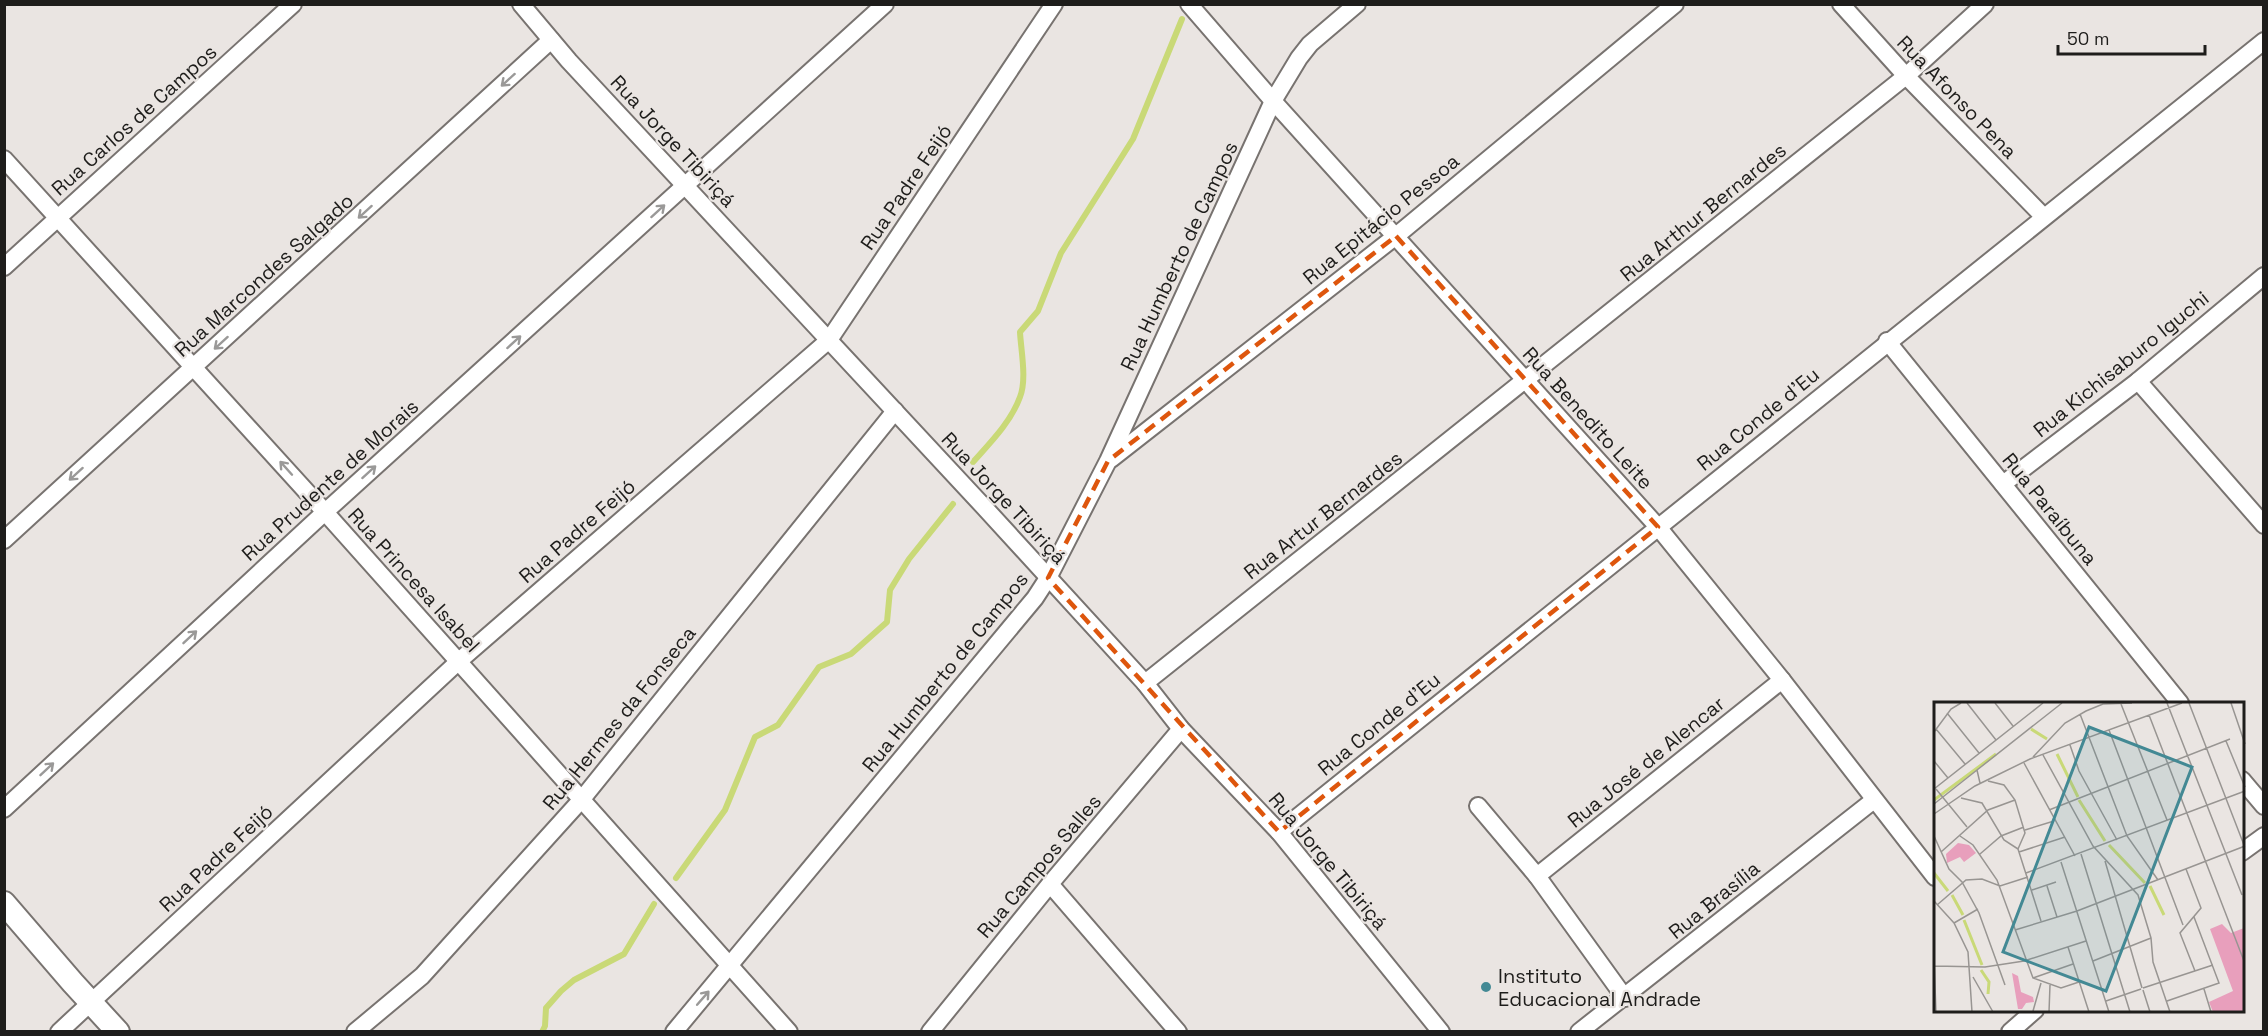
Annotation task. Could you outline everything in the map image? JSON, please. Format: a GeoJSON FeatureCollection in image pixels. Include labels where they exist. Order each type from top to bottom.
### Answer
{"type":"FeatureCollection","features":[{"type":"Feature","properties":{"kind":"main road"},"geometry":{"type":"LineString","coordinates":[[4,903],[118,1032]]}},
{"type":"Feature","properties":{"kind":"street","name":"Rua Carlos de Campos"},"geometry":{"type":"LineString","coordinates":[[4,267],[293,4]]}},
{"type":"Feature","properties":{"kind":"street","name":"Rua Jorge Tibiriçá"},"geometry":{"type":"LineString","coordinates":[[521,4],[1145,683],[1181,729],[1279,832],[1441,1032]]}},
{"type":"Feature","properties":{"kind":"street","name":"Rua Prudente de Morais"},"geometry":{"type":"LineString","coordinates":[[4,809],[325,512],[885,4]]}},
{"type":"Feature","properties":{"kind":"street","name":"Rua Padre Feijó"},"geometry":{"type":"LineString","coordinates":[[59,1032],[459,661],[829,340],[1054,4]]}},
{"type":"Feature","properties":{"kind":"street","name":"Rua Benedito Leite"},"geometry":{"type":"LineString","coordinates":[[1189,4],[1273,101],[1658,527],[1782,680],[1934,877]]}},
{"type":"Feature","properties":{"kind":"street","name":"Rua Humberto de Campos"},"geometry":{"type":"LineString","coordinates":[[674,1032],[1035,598],[1048,578],[1108,461],[1273,101],[1310,44],[1357,4]]}},
{"type":"Feature","properties":{"kind":"street","name":"Rua Epitácio Pessoa"},"geometry":{"type":"LineString","coordinates":[[1108,461],[1396,236],[1676,4]]}},
{"type":"Feature","properties":{"kind":"street","name":"Rua Afonso Pena"},"geometry":{"type":"LineString","coordinates":[[1841,4],[1906,76],[2044,217]]}},
{"type":"Feature","properties":{"kind":"street","name":"Rua Arthur Bernardes"},"geometry":{"type":"LineString","coordinates":[[1526,380],[1906,76],[1985,4]]}},
{"type":"Feature","properties":{"kind":"street","name":"Rua Marcondes Salgado"},"geometry":{"type":"LineString","coordinates":[[4,540],[552,40]]}},
{"type":"Feature","properties":{"kind":"street","name":"Rua Conde d'Eu"},"geometry":{"type":"LineString","coordinates":[[1279,832],[1887,341],[2264,41]]}},
{"type":"Feature","properties":{"kind":"street","name":"Rua Princesa Isabel"},"geometry":{"type":"LineString","coordinates":[[4,159],[195,367],[789,1032]]}},
{"type":"Feature","properties":{"kind":"street","name":"Rua Kichisaburo Iguchi"},"geometry":{"type":"LineString","coordinates":[[2003,484],[2138,381],[2264,276]]}},
{"type":"Feature","properties":{"kind":"street","name":"Rua Paraíbuna"},"geometry":{"type":"LineString","coordinates":[[1887,341],[2179,702]]}},
{"type":"Feature","properties":{"kind":"street","name":"Rua Artur Bernardes"},"geometry":{"type":"LineString","coordinates":[[1145,683],[1526,380]]}},
{"type":"Feature","properties":{"kind":"street"},"geometry":{"type":"LineString","coordinates":[[2138,381],[2264,525]]}},
{"type":"Feature","properties":{"kind":"street","name":"Rua Hermes da Fonseca"},"geometry":{"type":"LineString","coordinates":[[355,1032],[422,976],[582,799],[895,411]]}},
{"type":"Feature","properties":{"kind":"street","name":"Rua José de Alencar"},"geometry":{"type":"LineString","coordinates":[[1537,876],[1782,680]]}},
{"type":"Feature","properties":{"kind":"street","name":"Rua Campos Salles"},"geometry":{"type":"LineString","coordinates":[[936,1029],[1050,884],[1181,729]]}},
{"type":"Feature","properties":{"kind":"street"},"geometry":{"type":"LineString","coordinates":[[2244,782],[2264,806]]}},
{"type":"Feature","properties":{"kind":"street","name":"Rua Brasília"},"geometry":{"type":"LineString","coordinates":[[1579,1032],[1874,800]]}},
{"type":"Feature","properties":{"kind":"street"},"geometry":{"type":"LineString","coordinates":[[1478,806],[1537,876],[1624,998]]}},
{"type":"Feature","properties":{"kind":"street"},"geometry":{"type":"LineString","coordinates":[[2244,851],[2264,836]]}},
{"type":"Feature","properties":{"kind":"street"},"geometry":{"type":"LineString","coordinates":[[1050,884],[1178,1032]]}},
{"type":"Feature","properties":{"kind":"street"},"geometry":{"type":"LineString","coordinates":[[2010,1032],[2034,1012]]}},
{"type":"Feature","properties":{"kind":"highlighted area"},"geometry":{"type":"Polygon","coordinates":[[[1396,236],[1658,527],[1279,832],[1048,578],[1108,461],[1396,236]]]}},
{"type":"Feature","properties":{"kind":"waterway"},"geometry":{"type":"LineString","coordinates":[[973,462],[999,432],[1016,406],[1023,382],[1020,332],[1038,311],[1061,253],[1133,139],[1182,19]]}},
{"type":"Feature","properties":{"kind":"waterway"},"geometry":{"type":"LineString","coordinates":[[676,878],[725,810],[755,737],[778,725],[819,667],[851,654],[887,622],[890,590],[909,559],[953,504]]}},
{"type":"Feature","properties":{"kind":"waterway"},"geometry":{"type":"LineString","coordinates":[[542,1032],[545,1026],[546,1008],[574,980],[624,954],[654,904]]}},
{"type":"Feature","properties":{"kind":"place","name":"Instituto Educacional Andrade"},"geometry":{"type":"Point","coordinates":[1486,987]}}]}
